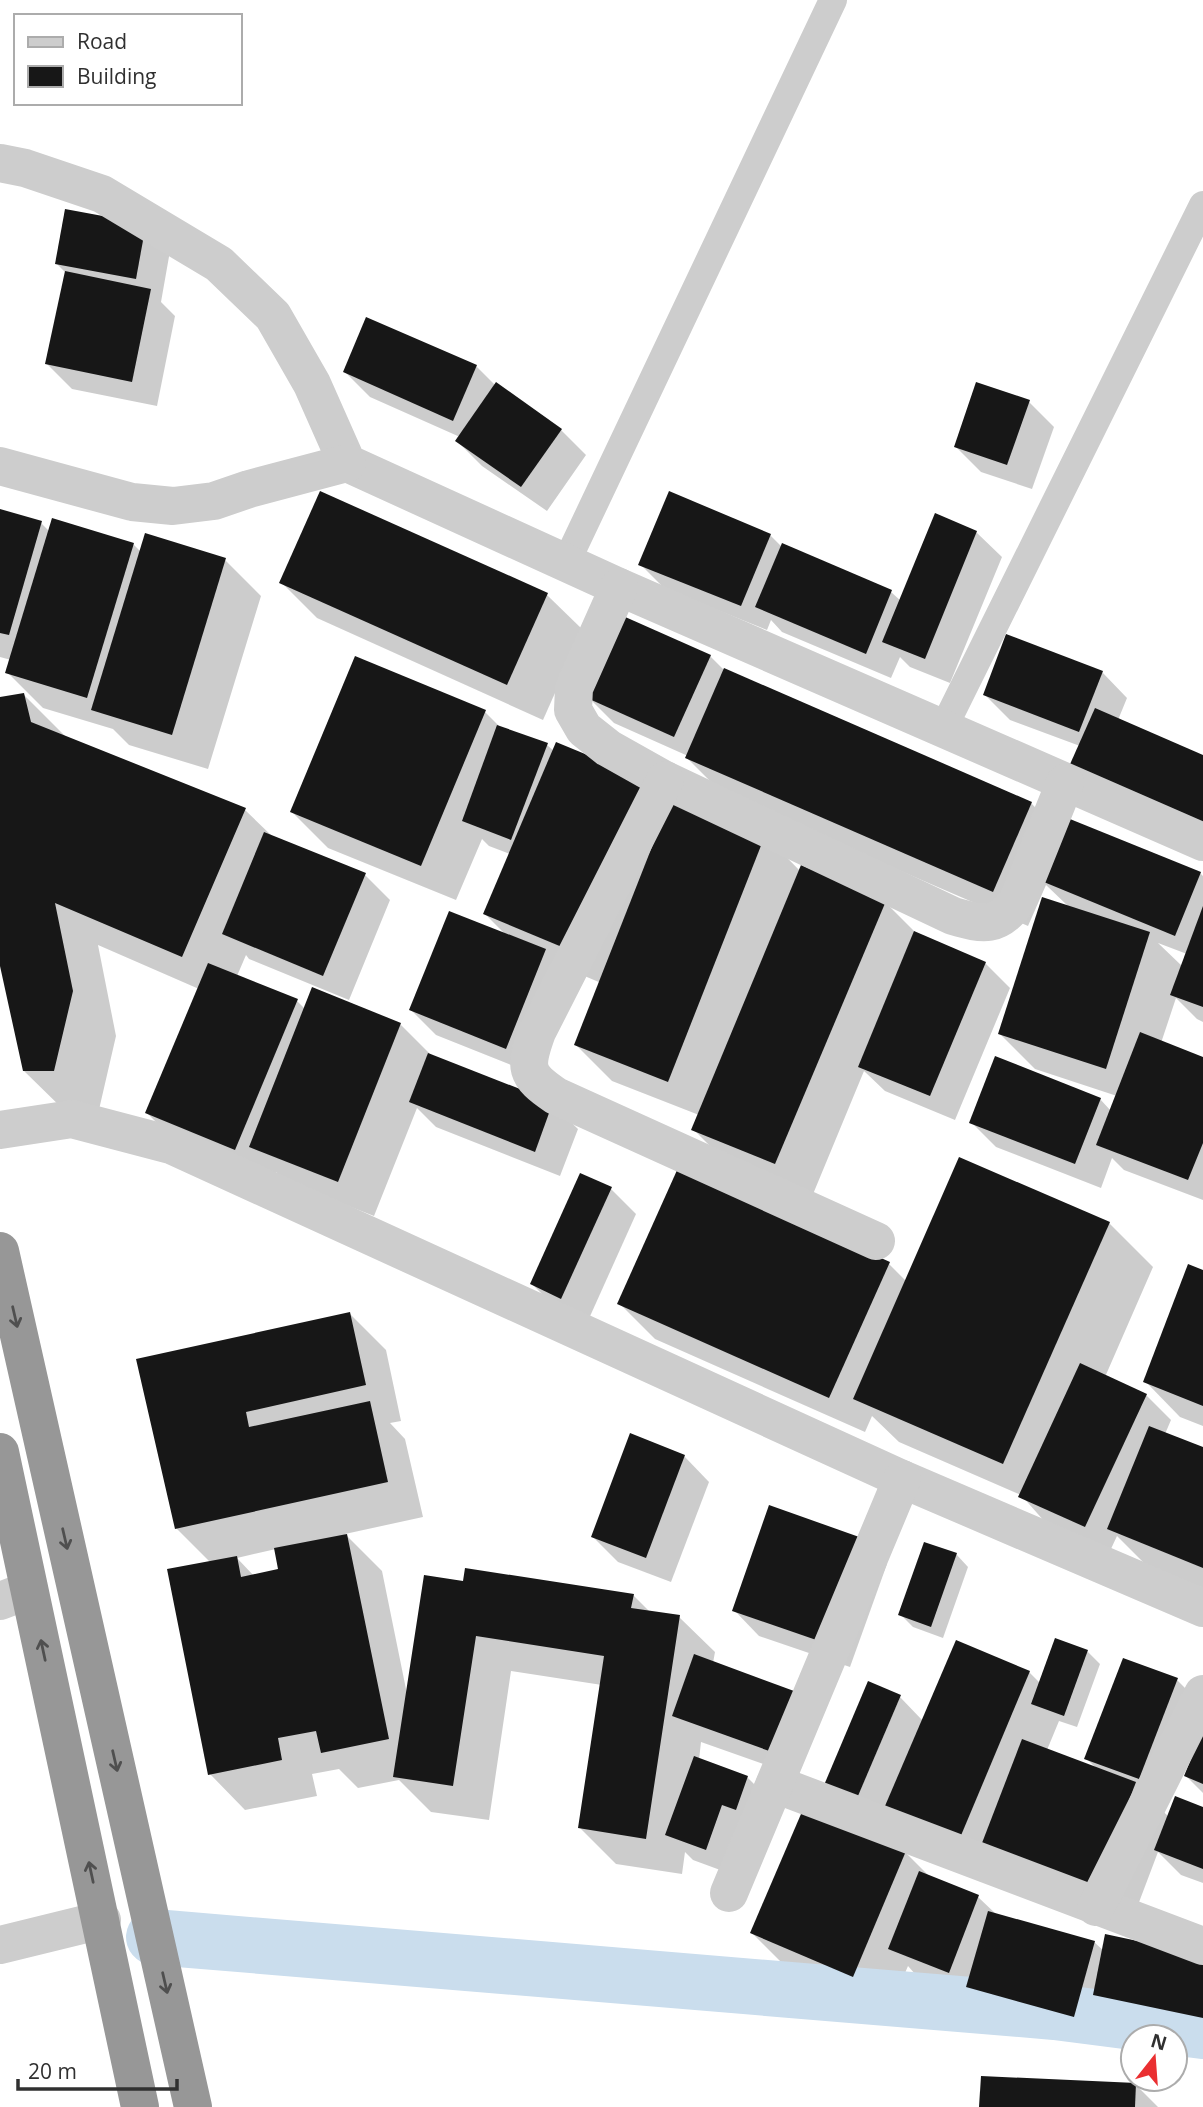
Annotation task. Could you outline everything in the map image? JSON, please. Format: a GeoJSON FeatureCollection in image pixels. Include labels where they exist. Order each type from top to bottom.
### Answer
{"type":"FeatureCollection","features":[{"type":"Feature","properties":{"kind":"highway"},"geometry":{"type":"LineString","coordinates":[[0,1251],[193,2107]]}},
{"type":"Feature","properties":{"kind":"highway"},"geometry":{"type":"LineString","coordinates":[[0,1452],[15,1596],[102,1920],[105,1947],[140,2107]]}},
{"type":"Feature","properties":{"kind":"street"},"geometry":{"type":"LineString","coordinates":[[0,163],[25,168],[102,194],[219,264],[273,316],[312,384],[348,463]]}},
{"type":"Feature","properties":{"kind":"street"},"geometry":{"type":"LineString","coordinates":[[0,466],[132,502],[173,506],[214,501],[248,489],[348,463],[619,587],[1203,842]]}},
{"type":"Feature","properties":{"kind":"street"},"geometry":{"type":"LineString","coordinates":[[619,587],[574,688],[573,710],[584,729],[608,748],[665,780],[953,916],[979,923],[998,921],[1010,911],[1018,900],[1065,783]]}},
{"type":"Feature","properties":{"kind":"street"},"geometry":{"type":"LineString","coordinates":[[665,780],[537,1032],[531,1048],[529,1069],[537,1082],[556,1096],[876,1241]]}},
{"type":"Feature","properties":{"kind":"street"},"geometry":{"type":"LineString","coordinates":[[0,1130],[72,1119],[171,1145],[902,1479],[1203,1608]]}},
{"type":"Feature","properties":{"kind":"street"},"geometry":{"type":"LineString","coordinates":[[729,1893],[902,1479]]}},
{"type":"Feature","properties":{"kind":"street"},"geometry":{"type":"LineString","coordinates":[[1096,1907],[1203,1694]]}},
{"type":"Feature","properties":{"kind":"street"},"geometry":{"type":"LineString","coordinates":[[775,1784],[1203,1946]]}},
{"type":"Feature","properties":{"kind":"street"},"geometry":{"type":"LineString","coordinates":[[0,1945],[102,1920]]}},
{"type":"Feature","properties":{"kind":"lane"},"geometry":{"type":"LineString","coordinates":[[566,563],[833,0]]}},
{"type":"Feature","properties":{"kind":"lane"},"geometry":{"type":"LineString","coordinates":[[944,727],[1203,205]]}},
{"type":"Feature","properties":{"kind":"building"},"geometry":{"type":"Polygon","coordinates":[[[65,209],[146,224],[136,279],[55,264],[65,209]]]}},
{"type":"Feature","properties":{"kind":"building"},"geometry":{"type":"Polygon","coordinates":[[[65,271],[151,289],[132,382],[45,364],[65,271]]]}},
{"type":"Feature","properties":{"kind":"building"},"geometry":{"type":"Polygon","coordinates":[[[366,317],[477,365],[453,421],[343,372],[366,317]]]}},
{"type":"Feature","properties":{"kind":"building"},"geometry":{"type":"Polygon","coordinates":[[[496,382],[562,429],[521,487],[455,441],[496,382]]]}},
{"type":"Feature","properties":{"kind":"building"},"geometry":{"type":"Polygon","coordinates":[[[976,382],[1030,400],[1007,465],[954,447],[976,382]]]}},
{"type":"Feature","properties":{"kind":"building"},"geometry":{"type":"Polygon","coordinates":[[[320,491],[548,593],[507,685],[279,583],[320,491]]]}},
{"type":"Feature","properties":{"kind":"building"},"geometry":{"type":"Polygon","coordinates":[[[669,491],[771,534],[741,606],[638,565],[669,491]]]}},
{"type":"Feature","properties":{"kind":"building"},"geometry":{"type":"Polygon","coordinates":[[[0,509],[42,521],[9,635],[0,633],[0,509]]]}},
{"type":"Feature","properties":{"kind":"building"},"geometry":{"type":"Polygon","coordinates":[[[935,513],[977,531],[925,659],[882,642],[935,513]]]}},
{"type":"Feature","properties":{"kind":"building"},"geometry":{"type":"Polygon","coordinates":[[[52,518],[134,543],[87,698],[5,673],[52,518]]]}},
{"type":"Feature","properties":{"kind":"building"},"geometry":{"type":"Polygon","coordinates":[[[145,533],[226,558],[172,735],[91,710],[145,533]]]}},
{"type":"Feature","properties":{"kind":"building"},"geometry":{"type":"Polygon","coordinates":[[[782,543],[892,590],[866,654],[755,607],[782,543]]]}},
{"type":"Feature","properties":{"kind":"building"},"geometry":{"type":"Polygon","coordinates":[[[623,616],[711,655],[674,737],[587,698],[623,616]]]}},
{"type":"Feature","properties":{"kind":"building"},"geometry":{"type":"Polygon","coordinates":[[[1006,634],[1103,671],[1079,732],[983,695],[1006,634]]]}},
{"type":"Feature","properties":{"kind":"building"},"geometry":{"type":"Polygon","coordinates":[[[355,656],[486,710],[421,866],[290,812],[355,656]]]}},
{"type":"Feature","properties":{"kind":"building"},"geometry":{"type":"Polygon","coordinates":[[[724,668],[1032,802],[993,892],[685,758],[724,668]]]}},
{"type":"Feature","properties":{"kind":"building"},"geometry":{"type":"Polygon","coordinates":[[[24,693],[31,722],[246,808],[182,957],[55,903],[73,991],[54,1071],[23,1071],[0,966],[0,697],[24,693]]]}},
{"type":"Feature","properties":{"kind":"building"},"geometry":{"type":"Polygon","coordinates":[[[1095,708],[1203,755],[1203,830],[1067,771],[1095,708]]]}},
{"type":"Feature","properties":{"kind":"building"},"geometry":{"type":"Polygon","coordinates":[[[497,725],[548,743],[511,840],[462,821],[497,725]]]}},
{"type":"Feature","properties":{"kind":"building"},"geometry":{"type":"Polygon","coordinates":[[[556,742],[648,780],[574,952],[483,914],[556,742]]]}},
{"type":"Feature","properties":{"kind":"building"},"geometry":{"type":"Polygon","coordinates":[[[672,796],[766,833],[668,1082],[574,1045],[672,796]]]}},
{"type":"Feature","properties":{"kind":"building"},"geometry":{"type":"Polygon","coordinates":[[[1065,817],[1201,872],[1175,936],[1039,880],[1065,817]]]}},
{"type":"Feature","properties":{"kind":"building"},"geometry":{"type":"Polygon","coordinates":[[[264,832],[366,873],[323,976],[222,934],[264,832]]]}},
{"type":"Feature","properties":{"kind":"building"},"geometry":{"type":"Polygon","coordinates":[[[801,865],[886,901],[775,1164],[691,1130],[801,865]]]}},
{"type":"Feature","properties":{"kind":"building"},"geometry":{"type":"Polygon","coordinates":[[[1042,897],[1150,932],[1106,1069],[998,1034],[1042,897]]]}},
{"type":"Feature","properties":{"kind":"building"},"geometry":{"type":"Polygon","coordinates":[[[1203,906],[1203,1007],[1170,995],[1203,906]]]}},
{"type":"Feature","properties":{"kind":"building"},"geometry":{"type":"Polygon","coordinates":[[[449,911],[546,949],[506,1049],[409,1010],[449,911]]]}},
{"type":"Feature","properties":{"kind":"building"},"geometry":{"type":"Polygon","coordinates":[[[914,931],[986,962],[930,1096],[858,1067],[914,931]]]}},
{"type":"Feature","properties":{"kind":"building"},"geometry":{"type":"Polygon","coordinates":[[[208,963],[298,999],[235,1150],[145,1113],[208,963]]]}},
{"type":"Feature","properties":{"kind":"building"},"geometry":{"type":"Polygon","coordinates":[[[312,987],[401,1023],[338,1182],[249,1147],[312,987]]]}},
{"type":"Feature","properties":{"kind":"building"},"geometry":{"type":"Polygon","coordinates":[[[1140,1032],[1203,1057],[1203,1143],[1188,1180],[1096,1145],[1140,1032]]]}},
{"type":"Feature","properties":{"kind":"building"},"geometry":{"type":"Polygon","coordinates":[[[428,1053],[553,1102],[535,1152],[409,1102],[428,1053]]]}},
{"type":"Feature","properties":{"kind":"building"},"geometry":{"type":"Polygon","coordinates":[[[995,1056],[1101,1098],[1075,1164],[969,1123],[995,1056]]]}},
{"type":"Feature","properties":{"kind":"building"},"geometry":{"type":"Polygon","coordinates":[[[959,1157],[1110,1222],[1003,1464],[853,1399],[959,1157]]]}},
{"type":"Feature","properties":{"kind":"building"},"geometry":{"type":"Polygon","coordinates":[[[678,1168],[890,1262],[829,1398],[617,1304],[678,1168]]]}},
{"type":"Feature","properties":{"kind":"building"},"geometry":{"type":"Polygon","coordinates":[[[580,1173],[612,1187],[561,1299],[530,1284],[580,1173]]]}},
{"type":"Feature","properties":{"kind":"building"},"geometry":{"type":"Polygon","coordinates":[[[1188,1264],[1203,1270],[1203,1406],[1143,1382],[1188,1264]]]}},
{"type":"Feature","properties":{"kind":"building"},"geometry":{"type":"Polygon","coordinates":[[[350,1312],[366,1385],[246,1412],[249,1427],[370,1401],[388,1482],[175,1529],[136,1359],[350,1312]]]}},
{"type":"Feature","properties":{"kind":"building"},"geometry":{"type":"Polygon","coordinates":[[[1080,1363],[1147,1394],[1085,1527],[1018,1497],[1080,1363]]]}},
{"type":"Feature","properties":{"kind":"building"},"geometry":{"type":"Polygon","coordinates":[[[1149,1426],[1203,1447],[1203,1568],[1107,1529],[1149,1426]]]}},
{"type":"Feature","properties":{"kind":"building"},"geometry":{"type":"Polygon","coordinates":[[[630,1433],[685,1455],[646,1558],[591,1537],[630,1433]]]}},
{"type":"Feature","properties":{"kind":"building"},"geometry":{"type":"Polygon","coordinates":[[[769,1505],[862,1538],[825,1643],[732,1611],[769,1505]]]}},
{"type":"Feature","properties":{"kind":"building"},"geometry":{"type":"Polygon","coordinates":[[[347,1534],[389,1739],[321,1753],[316,1731],[278,1738],[282,1760],[208,1775],[167,1569],[237,1556],[241,1577],[278,1569],[274,1548],[347,1534]]]}},
{"type":"Feature","properties":{"kind":"building"},"geometry":{"type":"Polygon","coordinates":[[[924,1542],[957,1553],[931,1627],[898,1615],[924,1542]]]}},
{"type":"Feature","properties":{"kind":"building"},"geometry":{"type":"Polygon","coordinates":[[[465,1568],[634,1594],[631,1608],[680,1615],[646,1839],[578,1828],[604,1656],[476,1636],[453,1786],[393,1777],[424,1575],[463,1581],[465,1568]]]}},
{"type":"Feature","properties":{"kind":"building"},"geometry":{"type":"Polygon","coordinates":[[[1055,1638],[1088,1650],[1064,1716],[1031,1704],[1055,1638]]]}},
{"type":"Feature","properties":{"kind":"building"},"geometry":{"type":"Polygon","coordinates":[[[956,1640],[1030,1671],[957,1845],[882,1813],[956,1640]]]}},
{"type":"Feature","properties":{"kind":"building"},"geometry":{"type":"Polygon","coordinates":[[[694,1654],[794,1691],[772,1752],[672,1716],[694,1654]]]}},
{"type":"Feature","properties":{"kind":"building"},"geometry":{"type":"Polygon","coordinates":[[[1123,1658],[1178,1678],[1139,1779],[1084,1759],[1123,1658]]]}},
{"type":"Feature","properties":{"kind":"building"},"geometry":{"type":"Polygon","coordinates":[[[868,1681],[901,1695],[852,1810],[819,1797],[868,1681]]]}},
{"type":"Feature","properties":{"kind":"building"},"geometry":{"type":"Polygon","coordinates":[[[1203,1730],[1203,1784],[1184,1776],[1203,1730]]]}},
{"type":"Feature","properties":{"kind":"building"},"geometry":{"type":"Polygon","coordinates":[[[1022,1739],[1136,1782],[1091,1900],[977,1856],[1022,1739]]]}},
{"type":"Feature","properties":{"kind":"building"},"geometry":{"type":"Polygon","coordinates":[[[694,1756],[748,1776],[736,1810],[722,1805],[706,1850],[665,1835],[694,1756]]]}},
{"type":"Feature","properties":{"kind":"building"},"geometry":{"type":"Polygon","coordinates":[[[1175,1796],[1203,1807],[1203,1869],[1154,1850],[1175,1796]]]}},
{"type":"Feature","properties":{"kind":"building"},"geometry":{"type":"Polygon","coordinates":[[[804,1807],[906,1851],[853,1977],[750,1933],[804,1807]]]}},
{"type":"Feature","properties":{"kind":"building"},"geometry":{"type":"Polygon","coordinates":[[[919,1871],[979,1895],[949,1973],[888,1949],[919,1871]]]}},
{"type":"Feature","properties":{"kind":"building"},"geometry":{"type":"Polygon","coordinates":[[[988,1911],[1095,1941],[1074,2017],[966,1987],[988,1911]]]}},
{"type":"Feature","properties":{"kind":"building"},"geometry":{"type":"Polygon","coordinates":[[[1105,1934],[1203,1955],[1203,2018],[1093,1995],[1105,1934]]]}},
{"type":"Feature","properties":{"kind":"building"},"geometry":{"type":"Polygon","coordinates":[[[981,2076],[1119,2082],[1119,2093],[1136,2093],[1135,2107],[979,2107],[981,2076]]]}},
{"type":"Feature","properties":{"kind":"waterway"},"geometry":{"type":"LineString","coordinates":[[154,1937],[1055,2012],[1203,2031]]}}]}
